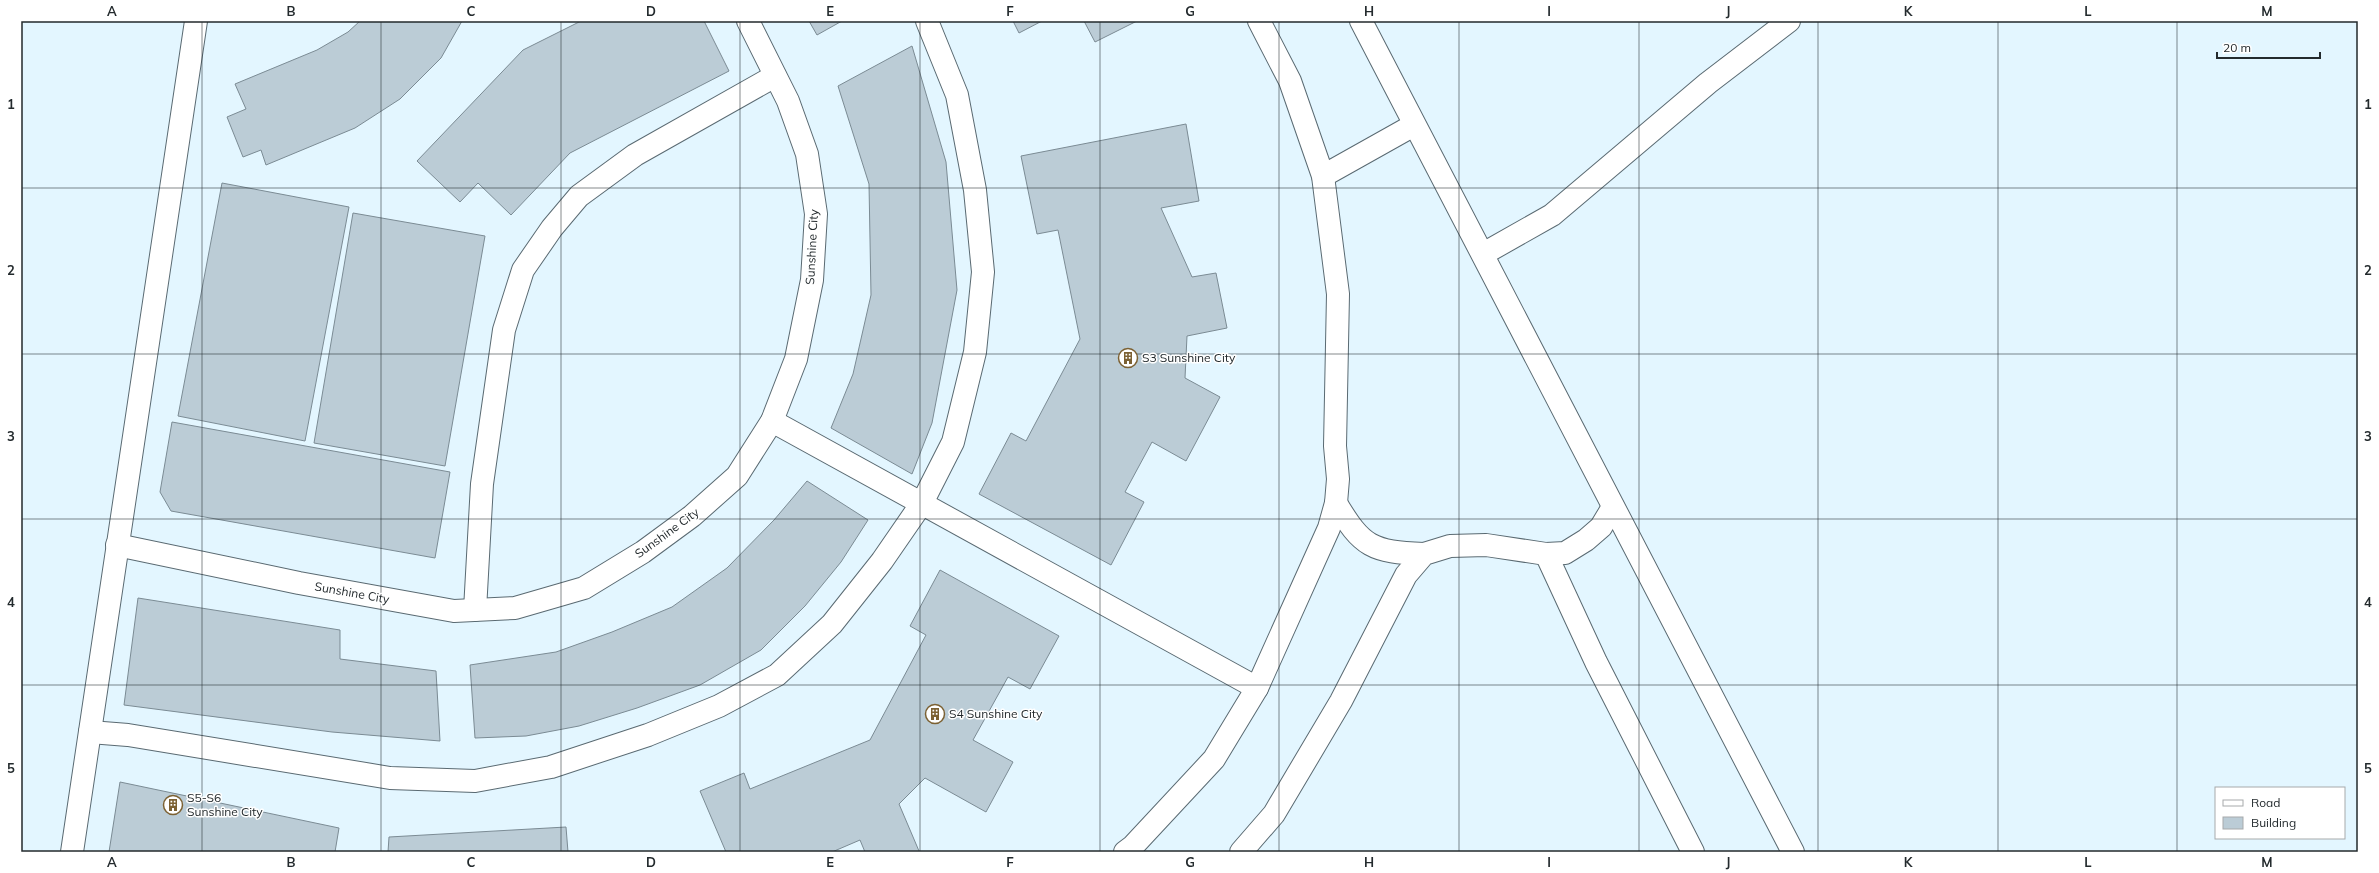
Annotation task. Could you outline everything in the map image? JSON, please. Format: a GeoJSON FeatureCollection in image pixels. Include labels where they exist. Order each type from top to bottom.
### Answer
{"type":"FeatureCollection","features":[{"type":"Feature","properties":{"kind":"street"},"geometry":{"type":"LineString","coordinates":[[72,852],[196,21]]}},
{"type":"Feature","properties":{"kind":"street","name":"Sunshine City"},"geometry":{"type":"LineString","coordinates":[[117,544],[299,583],[454,611],[475,610],[516,608],[584,588],[642,552],[692,516],[737,476],[772,421],[796,359],[812,280],[816,214],[807,154],[788,100],[748,21]]}},
{"type":"Feature","properties":{"kind":"street"},"geometry":{"type":"LineString","coordinates":[[90,732],[128,735],[390,778],[475,781],[551,767],[662,730],[719,706],[777,675],[832,624],[882,561],[922,503],[953,442],[975,352],[983,272],[975,190],[957,95],[926,21]]}},
{"type":"Feature","properties":{"kind":"street"},"geometry":{"type":"LineString","coordinates":[[1125,852],[1133,846],[1214,759],[1257,688],[1329,528],[1336,503],[1338,294],[1323,176],[1290,81],[1259,21]]}},
{"type":"Feature","properties":{"kind":"street"},"geometry":{"type":"LineString","coordinates":[[1361,21],[1414,125],[1483,254],[1612,507],[1793,852]]}},
{"type":"Feature","properties":{"kind":"street"},"geometry":{"type":"LineString","coordinates":[[1483,254],[1552,215],[1708,83],[1789,21]]}},
{"type":"Feature","properties":{"kind":"street"},"geometry":{"type":"LineString","coordinates":[[475,610],[483,476],[504,330],[523,270],[552,228],[579,196],[635,155],[776,76]]}},
{"type":"Feature","properties":{"kind":"street"},"geometry":{"type":"LineString","coordinates":[[1323,176],[1414,125]]}},
{"type":"Feature","properties":{"kind":"street"},"geometry":{"type":"LineString","coordinates":[[772,421],[1257,688]]}},
{"type":"Feature","properties":{"kind":"street"},"geometry":{"type":"LineString","coordinates":[[1336,503],[1352,531],[1375,548],[1400,553],[1424,554],[1450,546],[1486,545],[1546,554],[1565,553],[1586,540],[1601,527],[1612,507]]}},
{"type":"Feature","properties":{"kind":"street"},"geometry":{"type":"LineString","coordinates":[[1241,852],[1274,814],[1341,701],[1406,575],[1424,554]]}},
{"type":"Feature","properties":{"kind":"street"},"geometry":{"type":"LineString","coordinates":[[1546,554],[1596,662],[1693,852]]}},
{"type":"Feature","properties":{"kind":"building"},"geometry":{"type":"Polygon","coordinates":[[[360,21],[462,21],[441,58],[400,99],[355,128],[266,165],[261,150],[243,157],[227,117],[246,109],[235,84],[317,50],[348,32],[360,21]]]}},
{"type":"Feature","properties":{"kind":"building"},"geometry":{"type":"Polygon","coordinates":[[[581,21],[704,21],[729,71],[570,153],[511,215],[478,183],[460,202],[417,161],[523,50],[581,21]]]}},
{"type":"Feature","properties":{"kind":"building"},"geometry":{"type":"Polygon","coordinates":[[[809,21],[842,21],[817,35],[809,21]]]}},
{"type":"Feature","properties":{"kind":"building"},"geometry":{"type":"Polygon","coordinates":[[[1013,21],[1042,21],[1019,33],[1013,21]]]}},
{"type":"Feature","properties":{"kind":"building"},"geometry":{"type":"Polygon","coordinates":[[[1084,21],[1137,21],[1095,42],[1084,21]]]}},
{"type":"Feature","properties":{"kind":"building"},"geometry":{"type":"Polygon","coordinates":[[[912,46],[946,162],[957,290],[932,423],[912,474],[831,428],[853,374],[871,295],[869,184],[838,86],[912,46]]]}},
{"type":"Feature","properties":{"kind":"building","name":"S3 Sunshine City"},"geometry":{"type":"Polygon","coordinates":[[[1186,124],[1199,201],[1161,208],[1192,277],[1216,273],[1227,328],[1187,336],[1185,378],[1220,397],[1186,461],[1152,442],[1125,492],[1144,502],[1111,565],[979,494],[1011,433],[1026,441],[1080,339],[1058,230],[1037,234],[1021,156],[1186,124]]]}},
{"type":"Feature","properties":{"kind":"building"},"geometry":{"type":"Polygon","coordinates":[[[222,183],[349,207],[305,441],[178,416],[222,183]]]}},
{"type":"Feature","properties":{"kind":"building"},"geometry":{"type":"Polygon","coordinates":[[[353,213],[485,236],[445,466],[314,443],[353,213]]]}},
{"type":"Feature","properties":{"kind":"building"},"geometry":{"type":"Polygon","coordinates":[[[172,422],[450,472],[435,558],[171,511],[160,492],[172,422]]]}},
{"type":"Feature","properties":{"kind":"building"},"geometry":{"type":"Polygon","coordinates":[[[807,481],[868,520],[841,562],[805,606],[761,650],[700,685],[637,708],[579,726],[526,736],[475,738],[470,665],[556,652],[612,632],[672,607],[727,568],[774,520],[807,481]]]}},
{"type":"Feature","properties":{"kind":"building","name":"S4 Sunshine City"},"geometry":{"type":"Polygon","coordinates":[[[940,570],[1059,636],[1030,689],[1008,677],[973,740],[1013,762],[986,812],[925,778],[899,804],[919,851],[917,852],[865,852],[860,840],[832,852],[726,852],[700,791],[744,773],[750,789],[870,740],[926,635],[910,626],[940,570]]]}},
{"type":"Feature","properties":{"kind":"building"},"geometry":{"type":"Polygon","coordinates":[[[138,598],[340,630],[340,659],[436,671],[440,741],[332,732],[124,705],[138,598]]]}},
{"type":"Feature","properties":{"kind":"building","name":"S5-S6 Sunshine City"},"geometry":{"type":"Polygon","coordinates":[[[120,782],[339,828],[335,852],[109,852],[120,782]]]}},
{"type":"Feature","properties":{"kind":"building"},"geometry":{"type":"Polygon","coordinates":[[[566,827],[568,852],[388,852],[389,837],[566,827]]]}},
{"type":"Feature","properties":{"kind":"place","name":"S3 Sunshine City"},"geometry":{"type":"Point","coordinates":[1128,358]}},
{"type":"Feature","properties":{"kind":"place","name":"S4 Sunshine City"},"geometry":{"type":"Point","coordinates":[935,714]}},
{"type":"Feature","properties":{"kind":"place","name":"S5-S6 Sunshine City"},"geometry":{"type":"Point","coordinates":[173,805]}}]}
